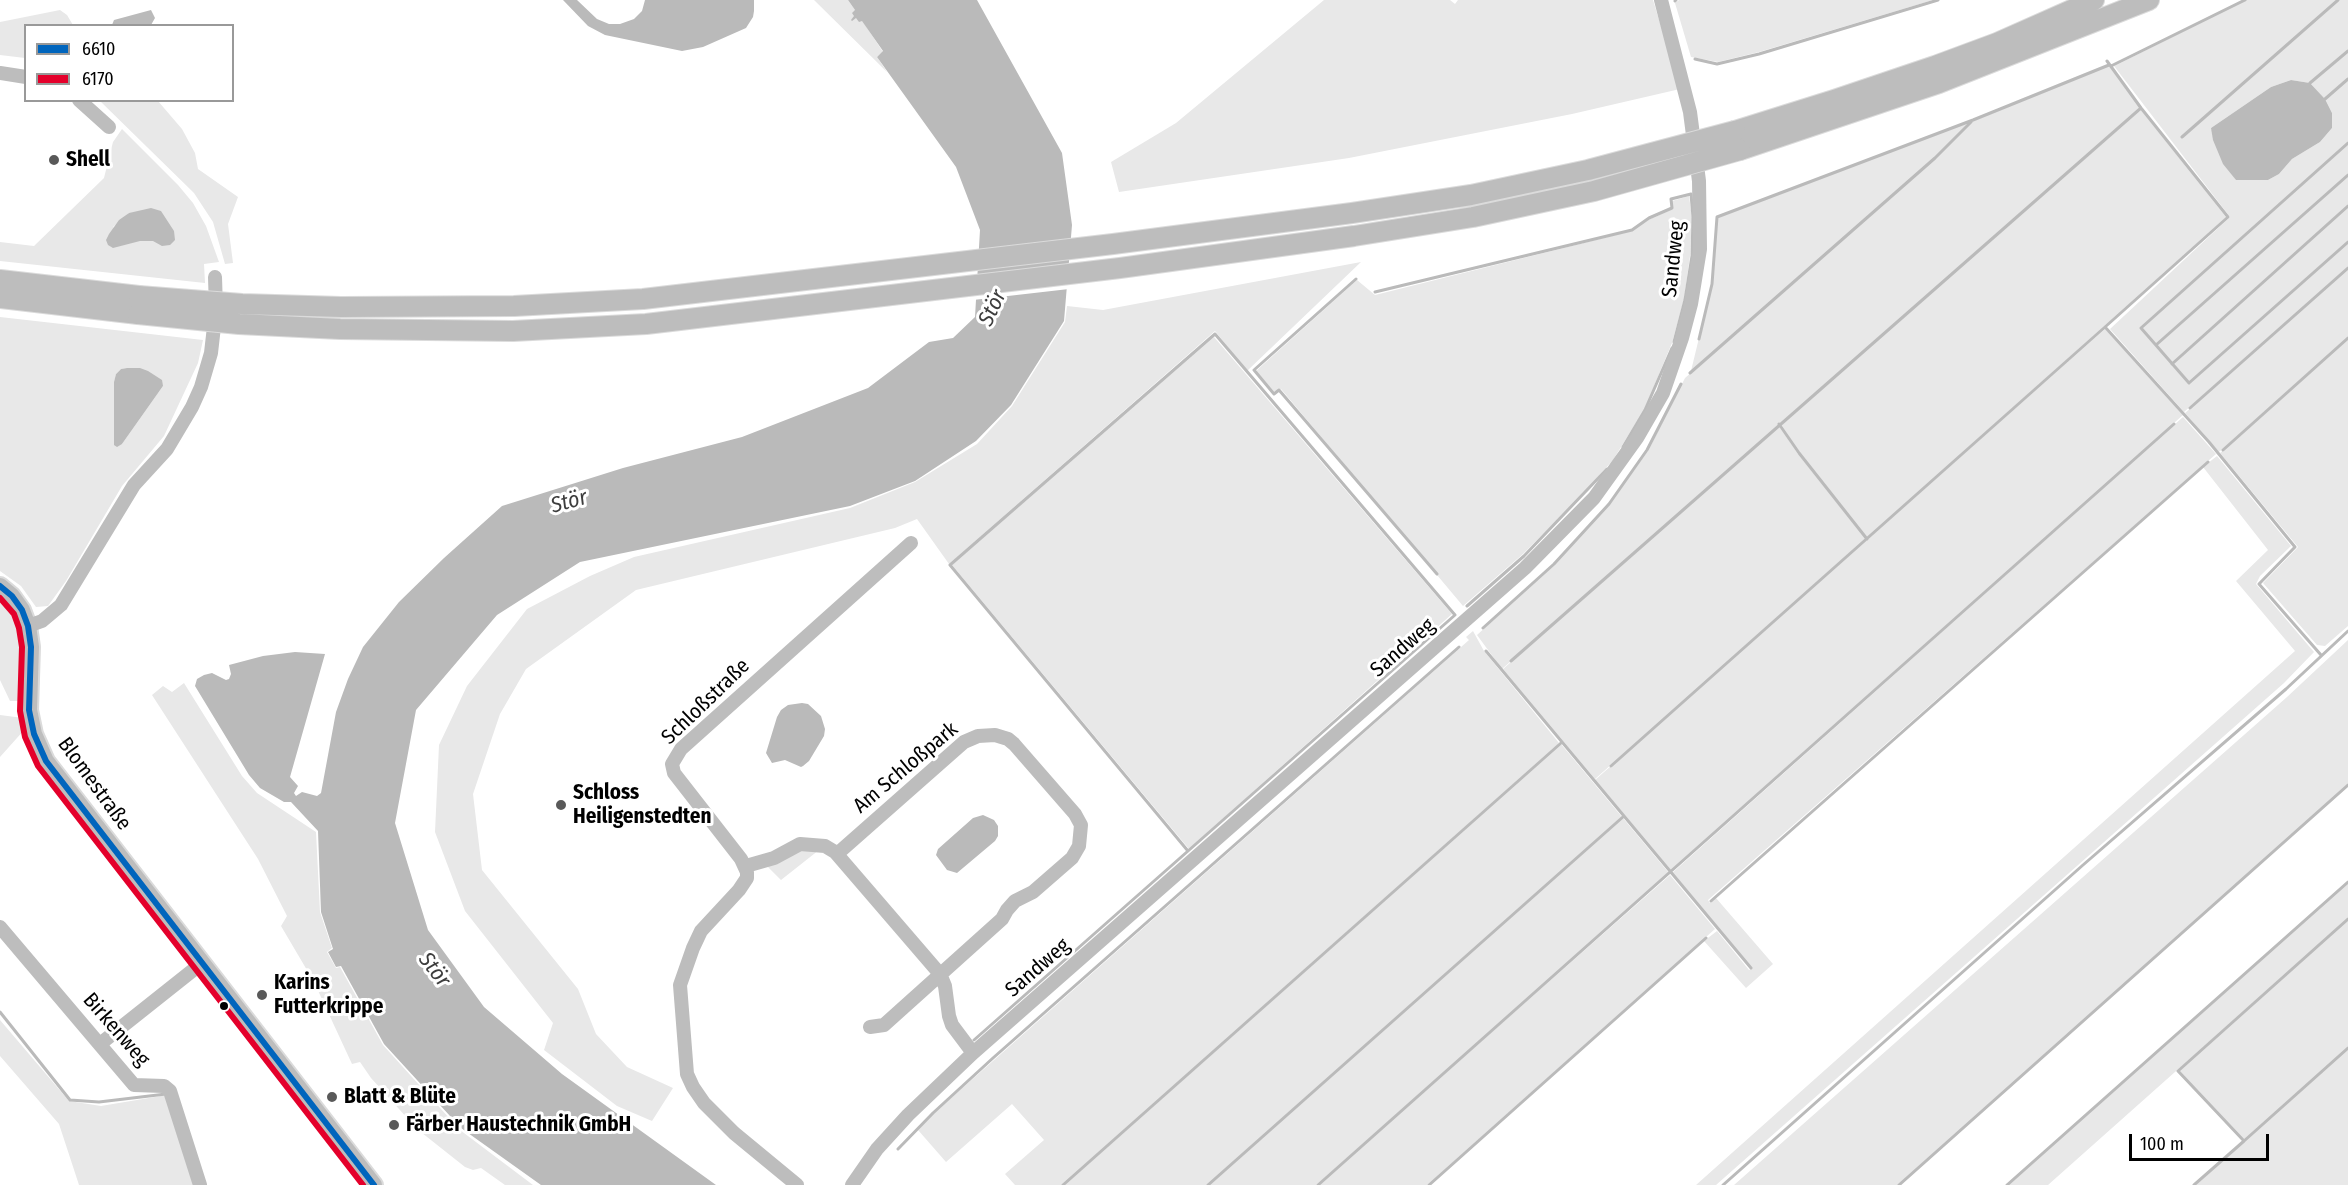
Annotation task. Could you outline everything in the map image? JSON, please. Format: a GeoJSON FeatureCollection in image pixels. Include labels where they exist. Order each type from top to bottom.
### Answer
{"type":"FeatureCollection","features":[{"type":"Feature","properties":{"kind":"highway"},"geometry":{"type":"LineString","coordinates":[[0,298],[138,305],[242,304],[341,307],[514,306],[643,298],[1113,244],[1424,202],[1471,195],[1588,170],[1735,131],[1935,66],[1997,43],[2094,0]]}},
{"type":"Feature","properties":{"kind":"highway"},"geometry":{"type":"LineString","coordinates":[[0,280],[239,324],[339,329],[513,331],[646,324],[1120,268],[1473,218],[1594,191],[1740,150],[1838,118],[1939,82],[2149,0]]}},
{"type":"Feature","properties":{"kind":"main road"},"geometry":{"type":"LineString","coordinates":[[0,586],[12,596],[22,610],[28,626]]}},
{"type":"Feature","properties":{"kind":"main road","name":"Blomestraße"},"geometry":{"type":"LineString","coordinates":[[28,626],[31,647],[29,710],[39,749],[58,778],[374,1185]]}},
{"type":"Feature","properties":{"kind":"street","name":"Sandweg"},"geometry":{"type":"LineString","coordinates":[[852,1185],[877,1149],[908,1114],[973,1053],[1525,568],[1594,498],[1637,438],[1663,393],[1682,338],[1691,304],[1700,249],[1699,181],[1690,112],[1661,0]]}},
{"type":"Feature","properties":{"kind":"street"},"geometry":{"type":"LineString","coordinates":[[0,73],[24,77]]}},
{"type":"Feature","properties":{"kind":"street"},"geometry":{"type":"LineString","coordinates":[[81,102],[109,127]]}},
{"type":"Feature","properties":{"kind":"street"},"geometry":{"type":"LineString","coordinates":[[28,626],[42,621],[62,605],[120,505],[134,485],[167,449],[192,407],[203,384],[211,353],[216,309],[215,277]]}},
{"type":"Feature","properties":{"kind":"street","name":"Schloßstraße"},"geometry":{"type":"LineString","coordinates":[[746,866],[674,772],[672,768],[674,758],[681,749],[911,543]]}},
{"type":"Feature","properties":{"kind":"street","name":"Am Schloßpark"},"geometry":{"type":"LineString","coordinates":[[837,854],[964,742],[978,736],[1002,737],[1014,744],[1075,814],[1080,825],[1081,838],[1078,851],[1072,858],[1033,892],[1016,901],[1006,910],[1002,919],[884,1025],[870,1027]]}},
{"type":"Feature","properties":{"kind":"street"},"geometry":{"type":"LineString","coordinates":[[797,1185],[711,1111],[693,1087],[687,1074],[680,985],[698,936],[743,885],[747,878],[746,866],[774,858],[800,844],[825,846],[837,854],[940,974],[945,986],[952,1025],[973,1053]]}},
{"type":"Feature","properties":{"kind":"street","name":"Birkenweg"},"geometry":{"type":"LineString","coordinates":[[0,927],[134,1085],[164,1086],[170,1091],[200,1185]]}},
{"type":"Feature","properties":{"kind":"street"},"geometry":{"type":"LineString","coordinates":[[100,1044],[202,963]]}},
{"type":"Feature","properties":{"kind":"shaded area"},"geometry":{"type":"Polygon","coordinates":[[[814,0],[848,0],[855,10],[856,18],[862,20],[883,52],[877,57],[887,72],[814,0]]]}},
{"type":"Feature","properties":{"kind":"shaded area"},"geometry":{"type":"Polygon","coordinates":[[[1324,0],[1450,0],[1455,4],[1458,0],[1653,0],[1680,89],[1572,114],[1349,158],[1119,192],[1111,162],[1176,123],[1324,0]]]}},
{"type":"Feature","properties":{"kind":"shaded area"},"geometry":{"type":"Polygon","coordinates":[[[1679,0],[1933,0],[1718,62],[1691,57],[1675,3],[1679,0]]]}},
{"type":"Feature","properties":{"kind":"shaded area"},"geometry":{"type":"Polygon","coordinates":[[[2246,0],[2337,0],[2181,137],[2339,0],[2348,0],[2348,267],[2184,412],[2110,329],[2230,217],[2114,66],[2246,0]],[[2291,80],[2271,87],[2211,128],[2236,180],[2268,180],[2279,174],[2292,159],[2320,142],[2332,128],[2332,113],[2325,99],[2310,83],[2291,80]]]}},
{"type":"Feature","properties":{"kind":"shaded area"},"geometry":{"type":"Polygon","coordinates":[[[60,10],[67,15],[72,24],[24,24],[24,58],[0,55],[0,22],[60,10]]]}},
{"type":"Feature","properties":{"kind":"shaded area"},"geometry":{"type":"Polygon","coordinates":[[[2109,66],[2140,108],[1502,669],[1477,635],[1554,565],[1609,505],[1648,451],[1685,378],[1935,159],[1973,121],[2109,66]]]}},
{"type":"Feature","properties":{"kind":"shaded area"},"geometry":{"type":"Polygon","coordinates":[[[101,102],[159,102],[182,129],[195,153],[198,169],[238,197],[228,224],[233,263],[225,264],[213,222],[194,193],[101,102]]]}},
{"type":"Feature","properties":{"kind":"shaded area"},"geometry":{"type":"Polygon","coordinates":[[[2141,110],[2226,217],[1867,538],[1800,454],[1781,424],[2141,110]]]}},
{"type":"Feature","properties":{"kind":"shaded area"},"geometry":{"type":"Polygon","coordinates":[[[1970,122],[1934,158],[1691,371],[1712,284],[1718,217],[1970,122]]]}},
{"type":"Feature","properties":{"kind":"shaded area"},"geometry":{"type":"Polygon","coordinates":[[[122,129],[193,203],[206,226],[219,262],[204,264],[205,283],[0,261],[0,242],[34,246],[104,178],[113,142],[122,129]],[[129,213],[113,227],[140,241],[153,241],[129,213]]]}},
{"type":"Feature","properties":{"kind":"shaded area"},"geometry":{"type":"Polygon","coordinates":[[[1689,196],[1692,218],[1684,299],[1672,343],[1644,410],[1613,460],[1580,497],[1523,554],[1463,606],[1281,389],[1274,392],[1256,371],[1357,280],[1375,295],[1632,231],[1648,220],[1673,209],[1672,201],[1689,196]]]}},
{"type":"Feature","properties":{"kind":"shaded area"},"geometry":{"type":"Polygon","coordinates":[[[1361,262],[1247,371],[1215,331],[949,564],[917,519],[895,528],[636,590],[526,669],[500,714],[473,794],[482,870],[578,989],[596,1034],[627,1067],[673,1088],[652,1121],[617,1106],[544,1050],[553,1023],[465,911],[435,832],[439,745],[467,686],[527,609],[590,576],[634,557],[850,508],[915,482],[977,444],[1012,406],[1065,322],[1067,306],[1103,310],[1361,262]]]}},
{"type":"Feature","properties":{"kind":"shaded area"},"geometry":{"type":"Polygon","coordinates":[[[2348,269],[2348,337],[2219,452],[2185,413],[2348,269]]]}},
{"type":"Feature","properties":{"kind":"shaded area"},"geometry":{"type":"Polygon","coordinates":[[[0,317],[203,340],[198,363],[164,436],[122,486],[66,581],[48,606],[36,607],[21,586],[0,571],[0,317]],[[127,368],[121,369],[116,374],[114,445],[122,444],[163,386],[127,368]]]}},
{"type":"Feature","properties":{"kind":"shaded area"},"geometry":{"type":"Polygon","coordinates":[[[2105,329],[2183,415],[1671,871],[1595,780],[2105,329]]]}},
{"type":"Feature","properties":{"kind":"shaded area"},"geometry":{"type":"Polygon","coordinates":[[[1214,337],[1452,614],[1189,849],[952,565],[1214,337]]]}},
{"type":"Feature","properties":{"kind":"shaded area"},"geometry":{"type":"Polygon","coordinates":[[[2348,339],[2348,626],[2325,646],[2317,645],[2263,583],[2298,547],[2220,453],[2348,339]]]}},
{"type":"Feature","properties":{"kind":"shaded area"},"geometry":{"type":"Polygon","coordinates":[[[2183,417],[2216,454],[1708,900],[1710,903],[1716,898],[1773,964],[1746,988],[1704,941],[1717,931],[1749,970],[1752,968],[1672,873],[2183,417]]]}},
{"type":"Feature","properties":{"kind":"shaded area"},"geometry":{"type":"Polygon","coordinates":[[[1779,426],[1798,454],[1866,539],[1595,779],[1503,669],[1779,426]]]}},
{"type":"Feature","properties":{"kind":"shaded area"},"geometry":{"type":"Polygon","coordinates":[[[2217,456],[2291,546],[2260,576],[2256,584],[2314,652],[2284,683],[1716,1185],[1696,1185],[2295,651],[2236,581],[2268,550],[2203,467],[2217,456]]]}},
{"type":"Feature","properties":{"kind":"shaded area"},"geometry":{"type":"Polygon","coordinates":[[[0,596],[8,603],[19,620],[24,647],[21,701],[10,701],[0,680],[0,596]]]}},
{"type":"Feature","properties":{"kind":"shaded area"},"geometry":{"type":"Polygon","coordinates":[[[1473,631],[1484,651],[1559,743],[1062,1185],[1015,1185],[1005,1174],[1044,1140],[1012,1104],[946,1162],[918,1130],[933,1114],[1469,640],[1466,637],[1473,631]]]}},
{"type":"Feature","properties":{"kind":"shaded area"},"geometry":{"type":"Polygon","coordinates":[[[2348,640],[2348,784],[1898,1185],[1734,1185],[2287,697],[2348,640]]]}},
{"type":"Feature","properties":{"kind":"shaded area"},"geometry":{"type":"Polygon","coordinates":[[[184,683],[242,776],[257,793],[316,832],[320,912],[332,948],[327,952],[336,968],[340,967],[383,1045],[460,1130],[533,1185],[505,1185],[481,1168],[473,1170],[465,1167],[417,1129],[371,1078],[360,1062],[352,1064],[314,982],[281,926],[287,916],[258,859],[152,695],[163,686],[172,692],[184,683]]]}},
{"type":"Feature","properties":{"kind":"shaded area"},"geometry":{"type":"Polygon","coordinates":[[[0,715],[23,718],[25,729],[0,757],[0,715]]]}},
{"type":"Feature","properties":{"kind":"shaded area"},"geometry":{"type":"Polygon","coordinates":[[[1561,744],[1622,817],[1320,1087],[1207,1185],[1065,1185],[1561,744]]]}},
{"type":"Feature","properties":{"kind":"shaded area"},"geometry":{"type":"Polygon","coordinates":[[[1623,818],[1669,873],[1316,1185],[1209,1185],[1623,818]]]}},
{"type":"Feature","properties":{"kind":"shaded area"},"geometry":{"type":"Polygon","coordinates":[[[799,848],[819,850],[781,880],[768,867],[799,848]]]}},
{"type":"Feature","properties":{"kind":"shaded area"},"geometry":{"type":"Polygon","coordinates":[[[1670,875],[1715,929],[1427,1185],[1318,1185],[1670,875]]]}},
{"type":"Feature","properties":{"kind":"shaded area"},"geometry":{"type":"Polygon","coordinates":[[[2348,883],[2348,918],[2048,1185],[2007,1185],[2348,883]]]}},
{"type":"Feature","properties":{"kind":"shaded area"},"geometry":{"type":"Polygon","coordinates":[[[2348,920],[2348,1047],[2244,1140],[2179,1071],[2348,920]]]}},
{"type":"Feature","properties":{"kind":"shaded area"},"geometry":{"type":"Polygon","coordinates":[[[0,1020],[69,1101],[101,1106],[167,1095],[195,1185],[79,1185],[59,1124],[0,1056],[0,1020]]]}},
{"type":"Feature","properties":{"kind":"shaded area"},"geometry":{"type":"Polygon","coordinates":[[[2348,1049],[2348,1185],[2196,1185],[2244,1142],[2348,1049]]]}},
{"type":"Feature","properties":{"kind":"water"},"geometry":{"type":"Polygon","coordinates":[[[563,0],[577,0],[597,19],[609,24],[620,24],[634,19],[642,11],[645,0],[754,0],[754,11],[746,28],[703,47],[682,51],[605,35],[588,26],[563,0]]]}},
{"type":"Feature","properties":{"kind":"water","name":"Stör"},"geometry":{"type":"Polygon","coordinates":[[[848,0],[977,0],[1062,153],[1072,225],[1064,321],[1011,405],[976,441],[915,481],[850,506],[580,562],[497,615],[416,710],[395,823],[428,930],[484,1007],[562,1074],[716,1185],[541,1185],[461,1128],[384,1044],[341,966],[336,967],[328,952],[333,949],[321,912],[318,831],[291,802],[284,802],[260,788],[249,775],[195,686],[197,679],[212,673],[226,680],[229,679],[231,674],[229,665],[263,656],[295,652],[325,654],[290,777],[298,786],[294,793],[296,796],[302,792],[317,796],[321,793],[336,712],[363,647],[399,602],[502,506],[623,468],[742,437],[868,388],[929,342],[953,338],[975,317],[980,230],[956,167],[877,57],[883,51],[862,21],[859,22],[856,18],[851,20],[855,10],[848,0]]]}},
{"type":"Feature","properties":{"kind":"water"},"geometry":{"type":"Polygon","coordinates":[[[151,10],[155,18],[152,24],[112,24],[114,20],[151,10]]]}},
{"type":"Feature","properties":{"kind":"water"},"geometry":{"type":"Polygon","coordinates":[[[2291,80],[2310,83],[2325,99],[2332,113],[2332,128],[2320,142],[2292,159],[2279,174],[2268,180],[2236,180],[2223,164],[2213,140],[2211,128],[2271,87],[2291,80]]]}},
{"type":"Feature","properties":{"kind":"water"},"geometry":{"type":"Polygon","coordinates":[[[151,208],[161,211],[174,231],[175,240],[170,245],[162,246],[153,241],[140,241],[113,248],[108,245],[106,240],[119,220],[129,213],[151,208]]]}},
{"type":"Feature","properties":{"kind":"water"},"geometry":{"type":"Polygon","coordinates":[[[140,368],[148,371],[162,380],[163,386],[122,444],[117,447],[114,445],[114,382],[116,374],[121,369],[140,368]]]}},
{"type":"Feature","properties":{"kind":"water"},"geometry":{"type":"Polygon","coordinates":[[[808,704],[821,716],[825,729],[824,736],[809,761],[803,766],[785,760],[772,763],[766,753],[777,717],[788,705],[808,704]]]}},
{"type":"Feature","properties":{"kind":"water"},"geometry":{"type":"Polygon","coordinates":[[[983,815],[994,820],[998,826],[998,836],[995,841],[957,873],[947,870],[936,855],[938,849],[973,818],[983,815]]]}},
{"type":"Feature","properties":{"kind":"pier"},"geometry":{"type":"Polygon","coordinates":[[[1072,265],[1069,289],[973,300],[975,277],[1072,265]]]}},
{"type":"Feature","properties":{"kind":"waterway"},"geometry":{"type":"LineString","coordinates":[[1695,59],[1717,64],[1759,54],[1938,0]]}},
{"type":"Feature","properties":{"kind":"waterway"},"geometry":{"type":"LineString","coordinates":[[2111,66],[2245,0]]}},
{"type":"Feature","properties":{"kind":"waterway"},"geometry":{"type":"LineString","coordinates":[[2182,137],[2338,0]]}},
{"type":"Feature","properties":{"kind":"waterway"},"geometry":{"type":"LineString","coordinates":[[2310,83],[2348,51]]}},
{"type":"Feature","properties":{"kind":"waterway"},"geometry":{"type":"LineString","coordinates":[[2107,61],[2141,108],[2228,217],[2105,327],[2209,442],[2295,547],[2259,584],[2321,655]]}},
{"type":"Feature","properties":{"kind":"waterway"},"geometry":{"type":"LineString","coordinates":[[1699,339],[1712,284],[1717,217],[1973,120],[2109,65]]}},
{"type":"Feature","properties":{"kind":"waterway"},"geometry":{"type":"LineString","coordinates":[[2325,99],[2348,79]]}},
{"type":"Feature","properties":{"kind":"waterway"},"geometry":{"type":"LineString","coordinates":[[1511,661],[2141,108]]}},
{"type":"Feature","properties":{"kind":"waterway"},"geometry":{"type":"LineString","coordinates":[[1690,373],[1935,158],[1971,122]]}},
{"type":"Feature","properties":{"kind":"waterway"},"geometry":{"type":"LineString","coordinates":[[2348,143],[2141,328],[2189,383],[2348,242]]}},
{"type":"Feature","properties":{"kind":"waterway"},"geometry":{"type":"LineString","coordinates":[[2156,345],[2348,175]]}},
{"type":"Feature","properties":{"kind":"waterway"},"geometry":{"type":"LineString","coordinates":[[1375,292],[1632,230],[1649,218],[1672,208],[1671,199],[1691,194],[1692,256],[1685,300],[1674,342]]}},
{"type":"Feature","properties":{"kind":"waterway"},"geometry":{"type":"LineString","coordinates":[[2172,364],[2348,206]]}},
{"type":"Feature","properties":{"kind":"waterway"},"geometry":{"type":"LineString","coordinates":[[2190,408],[2348,268]]}},
{"type":"Feature","properties":{"kind":"waterway"},"geometry":{"type":"LineString","coordinates":[[1356,279],[1254,370],[1274,394],[1279,390],[1437,574]]}},
{"type":"Feature","properties":{"kind":"waterway"},"geometry":{"type":"LineString","coordinates":[[1611,766],[2105,327]]}},
{"type":"Feature","properties":{"kind":"waterway"},"geometry":{"type":"LineString","coordinates":[[1215,334],[1455,615],[1188,851],[950,565],[1215,334]]}},
{"type":"Feature","properties":{"kind":"waterway"},"geometry":{"type":"LineString","coordinates":[[2223,450],[2348,338]]}},
{"type":"Feature","properties":{"kind":"waterway"},"geometry":{"type":"LineString","coordinates":[[1623,447],[1645,410],[1672,348]]}},
{"type":"Feature","properties":{"kind":"waterway"},"geometry":{"type":"LineString","coordinates":[[1483,628],[1554,564],[1609,504],[1647,450],[1681,384]]}},
{"type":"Feature","properties":{"kind":"waterway"},"geometry":{"type":"LineString","coordinates":[[1779,424],[1867,539]]}},
{"type":"Feature","properties":{"kind":"waterway"},"geometry":{"type":"LineString","coordinates":[[1318,1185],[2174,424]]}},
{"type":"Feature","properties":{"kind":"waterway"},"geometry":{"type":"LineString","coordinates":[[1711,901],[2208,462]]}},
{"type":"Feature","properties":{"kind":"waterway"},"geometry":{"type":"LineString","coordinates":[[1467,606],[1524,556],[1607,469]]}},
{"type":"Feature","properties":{"kind":"waterway"},"geometry":{"type":"LineString","coordinates":[[1723,1185],[2083,865],[2286,689],[2348,631]]}},
{"type":"Feature","properties":{"kind":"waterway"},"geometry":{"type":"LineString","coordinates":[[898,1149],[993,1058],[1459,647]]}},
{"type":"Feature","properties":{"kind":"waterway"},"geometry":{"type":"LineString","coordinates":[[1486,651],[1751,968]]}},
{"type":"Feature","properties":{"kind":"waterway"},"geometry":{"type":"LineString","coordinates":[[1063,1185],[1561,743]]}},
{"type":"Feature","properties":{"kind":"waterway"},"geometry":{"type":"LineString","coordinates":[[1899,1185],[2348,785]]}},
{"type":"Feature","properties":{"kind":"waterway"},"geometry":{"type":"LineString","coordinates":[[1208,1185],[1624,816]]}},
{"type":"Feature","properties":{"kind":"waterway"},"geometry":{"type":"LineString","coordinates":[[974,1040],[1188,851]]}},
{"type":"Feature","properties":{"kind":"waterway"},"geometry":{"type":"LineString","coordinates":[[2007,1185],[2348,882]]}},
{"type":"Feature","properties":{"kind":"waterway"},"geometry":{"type":"LineString","coordinates":[[2348,919],[2178,1071],[2244,1141],[2348,1048]]}},
{"type":"Feature","properties":{"kind":"waterway"},"geometry":{"type":"LineString","coordinates":[[1429,1185],[1706,938]]}},
{"type":"Feature","properties":{"kind":"waterway"},"geometry":{"type":"LineString","coordinates":[[0,1012],[70,1100],[99,1102],[166,1094]]}},
{"type":"Feature","properties":{"kind":"waterway"},"geometry":{"type":"LineString","coordinates":[[2194,1185],[2244,1141]]}},
{"type":"Feature","properties":{"kind":"transit line","name":"6610"},"geometry":{"type":"LineString","coordinates":[[0,586],[12,596],[22,610],[28,626],[31,647],[29,710],[34,734],[46,761],[374,1185]]}},
{"type":"Feature","properties":{"kind":"transit line","name":"6170"},"geometry":{"type":"LineString","coordinates":[[0,598],[14,614],[19,628],[22,647],[20,711],[25,737],[38,766],[363,1185]]}},
{"type":"Feature","properties":{"kind":"place","name":"Shell"},"geometry":{"type":"Point","coordinates":[54,160]}},
{"type":"Feature","properties":{"kind":"place","name":"Schloss Heiligenstedten"},"geometry":{"type":"Point","coordinates":[561,805]}},
{"type":"Feature","properties":{"kind":"place","name":"Karins Futterkrippe"},"geometry":{"type":"Point","coordinates":[262,995]}},
{"type":"Feature","properties":{"kind":"place","name":"Blatt & Blüte"},"geometry":{"type":"Point","coordinates":[332,1097]}},
{"type":"Feature","properties":{"kind":"place","name":"Färber Haustechnik GmbH"},"geometry":{"type":"Point","coordinates":[394,1125]}}]}
